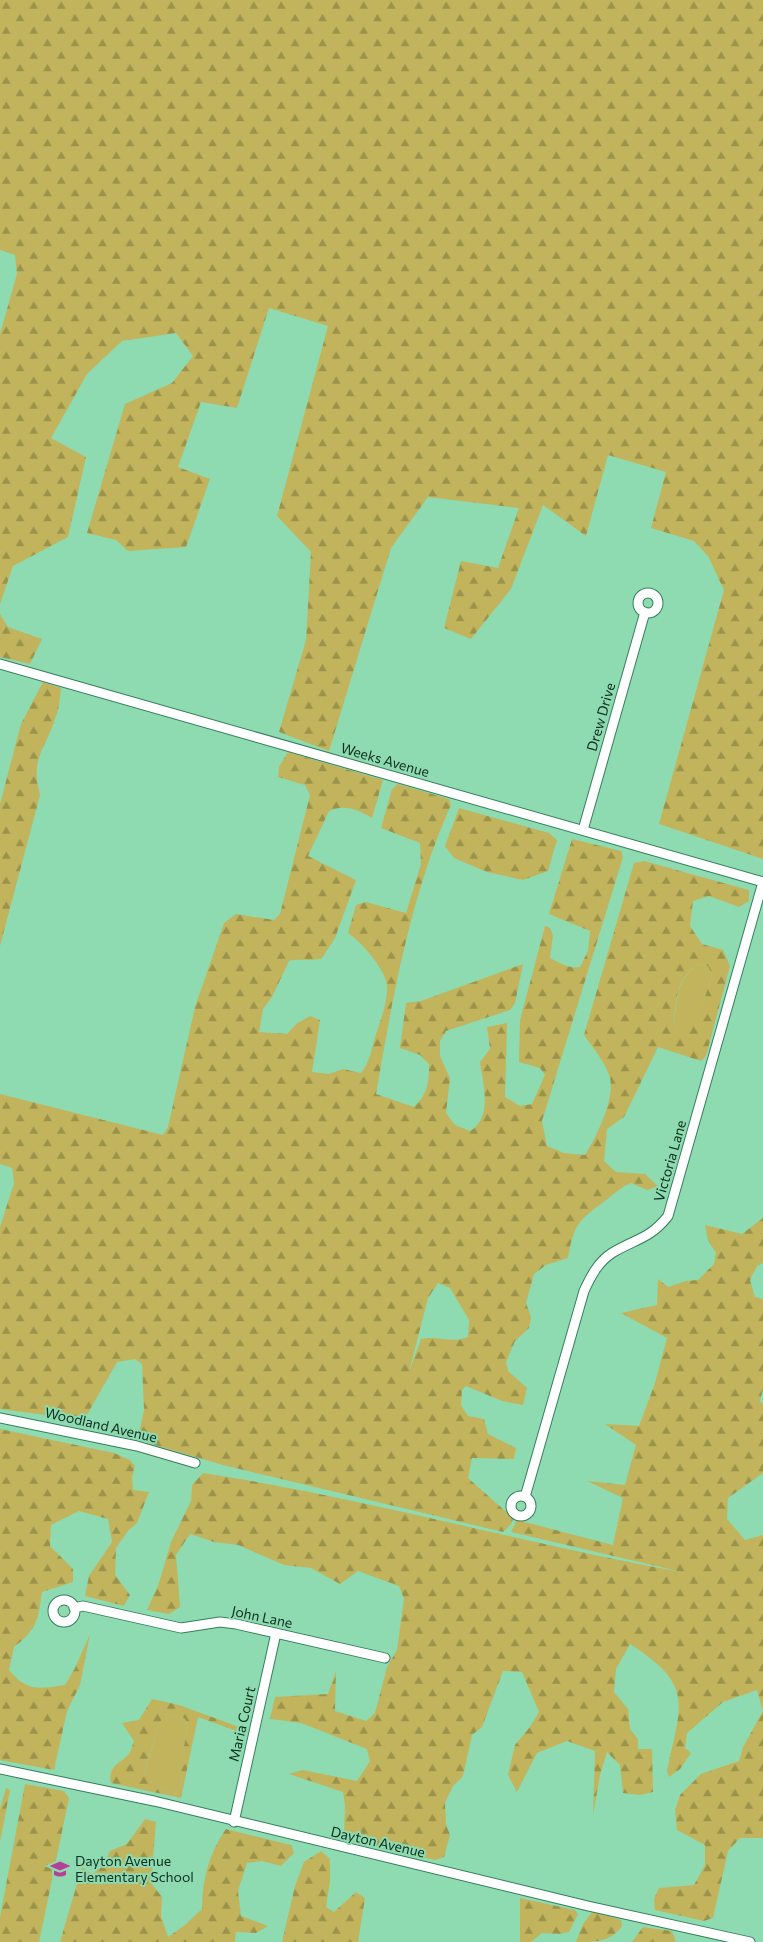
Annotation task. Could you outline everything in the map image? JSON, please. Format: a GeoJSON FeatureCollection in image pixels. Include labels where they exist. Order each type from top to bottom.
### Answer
{"type":"FeatureCollection","features":[{"type":"Feature","properties":{"kind":"street","name":"Drew Drive"},"geometry":{"type":"LineString","coordinates":[[583,830],[645,612]]}},
{"type":"Feature","properties":{"kind":"street","name":"Weeks Avenue"},"geometry":{"type":"LineString","coordinates":[[0,664],[763,882]]}},
{"type":"Feature","properties":{"kind":"street","name":"Victoria Lane"},"geometry":{"type":"LineString","coordinates":[[525,1497],[584,1290],[592,1273],[612,1253],[643,1239],[660,1227],[668,1216],[763,882]]}},
{"type":"Feature","properties":{"kind":"street","name":"Woodland Avenue"},"geometry":{"type":"LineString","coordinates":[[0,1418],[137,1446],[195,1463]]}},
{"type":"Feature","properties":{"kind":"street","name":"John Lane"},"geometry":{"type":"LineString","coordinates":[[74,1608],[83,1606],[181,1628],[220,1622],[385,1658]]}},
{"type":"Feature","properties":{"kind":"street","name":"Maria Court"},"geometry":{"type":"LineString","coordinates":[[234,1822],[276,1633]]}},
{"type":"Feature","properties":{"kind":"street","name":"Dayton Avenue"},"geometry":{"type":"LineString","coordinates":[[0,1769],[154,1801],[234,1822],[588,1906],[750,1942]]}},
{"type":"Feature","properties":{"kind":"green space"},"geometry":{"type":"Polygon","coordinates":[[[0,0],[763,0],[763,859],[659,824],[724,590],[708,556],[694,541],[651,528],[666,472],[608,455],[586,536],[543,505],[511,589],[471,639],[444,628],[461,561],[498,568],[519,508],[428,497],[391,548],[329,751],[279,732],[306,640],[311,552],[277,516],[328,326],[269,308],[237,408],[201,402],[178,467],[210,479],[186,547],[128,551],[116,540],[87,533],[125,404],[172,383],[193,356],[176,333],[122,341],[87,374],[51,438],[86,457],[68,537],[13,566],[0,604],[0,334],[17,274],[15,255],[0,250],[0,0]]]}},
{"type":"Feature","properties":{"kind":"green space"},"geometry":{"type":"Polygon","coordinates":[[[0,614],[8,627],[42,639],[30,664],[0,657],[0,614]]]}},
{"type":"Feature","properties":{"kind":"green space"},"geometry":{"type":"Polygon","coordinates":[[[43,682],[61,688],[59,704],[38,763],[37,782],[40,795],[0,946],[0,804],[21,724],[43,682]]]}},
{"type":"Feature","properties":{"kind":"green space"},"geometry":{"type":"Polygon","coordinates":[[[288,752],[383,780],[372,818],[361,812],[346,808],[329,811],[308,856],[356,880],[335,938],[322,958],[289,961],[272,997],[263,1009],[259,1032],[287,1034],[296,1024],[310,1016],[320,1020],[312,1072],[329,1074],[343,1069],[361,1073],[369,1060],[382,1016],[387,985],[382,971],[372,956],[348,933],[356,905],[366,902],[406,913],[421,864],[420,843],[381,828],[392,789],[398,784],[449,799],[451,805],[424,875],[404,947],[376,1094],[414,1107],[427,1087],[429,1064],[420,1055],[400,1048],[406,1003],[421,1001],[523,964],[515,1003],[510,1010],[446,1031],[440,1041],[440,1056],[450,1078],[446,1113],[455,1125],[470,1131],[482,1118],[484,1109],[485,1100],[480,1062],[490,1049],[487,1027],[507,1023],[505,1097],[520,1106],[532,1104],[545,1075],[540,1068],[519,1062],[520,1020],[545,926],[550,928],[553,936],[550,958],[561,964],[580,967],[588,951],[590,931],[549,914],[572,839],[621,851],[623,857],[542,1121],[547,1146],[564,1153],[585,1155],[604,1118],[610,1096],[610,1078],[606,1067],[584,1035],[634,863],[644,861],[749,890],[749,901],[739,907],[709,896],[693,901],[690,926],[702,944],[723,950],[730,966],[706,1056],[701,1061],[658,1047],[624,1117],[607,1129],[604,1161],[616,1172],[645,1174],[658,1186],[647,1190],[631,1183],[621,1189],[579,1224],[575,1230],[568,1258],[546,1265],[534,1274],[526,1303],[531,1317],[529,1328],[515,1341],[506,1362],[508,1371],[527,1388],[523,1405],[502,1401],[466,1386],[462,1390],[461,1405],[468,1416],[484,1419],[488,1434],[516,1448],[514,1459],[472,1458],[468,1478],[513,1518],[512,1523],[503,1532],[223,1465],[148,1443],[138,1438],[144,1410],[142,1364],[135,1359],[117,1362],[84,1420],[0,1409],[0,1227],[14,1183],[12,1168],[0,1164],[0,1094],[163,1135],[168,1127],[195,1007],[224,923],[236,914],[274,920],[280,914],[310,795],[305,785],[278,777],[279,767],[288,752]],[[700,964],[681,983],[673,1025],[677,1032],[687,1031],[702,1006],[712,975],[708,966],[700,964]],[[438,1283],[428,1298],[409,1372],[421,1339],[456,1340],[468,1337],[469,1320],[450,1288],[438,1283]]]}},
{"type":"Feature","properties":{"kind":"green space"},"geometry":{"type":"Polygon","coordinates":[[[459,808],[549,833],[557,840],[548,871],[523,880],[487,872],[454,858],[445,846],[459,808]]]}},
{"type":"Feature","properties":{"kind":"green space"},"geometry":{"type":"Polygon","coordinates":[[[700,964],[708,966],[712,975],[702,1006],[687,1032],[677,1032],[673,1025],[679,990],[686,976],[700,964]]]}},
{"type":"Feature","properties":{"kind":"green space"},"geometry":{"type":"Polygon","coordinates":[[[763,1218],[763,1263],[757,1266],[750,1280],[755,1297],[763,1299],[763,1389],[760,1401],[763,1404],[763,1473],[728,1498],[727,1519],[745,1540],[763,1535],[763,1711],[757,1690],[723,1702],[687,1733],[685,1748],[691,1753],[680,1769],[669,1777],[667,1771],[679,1712],[678,1698],[674,1685],[665,1672],[630,1644],[616,1669],[614,1692],[628,1709],[630,1729],[638,1739],[638,1749],[652,1749],[653,1792],[640,1795],[623,1793],[620,1765],[607,1752],[600,1775],[593,1815],[595,1751],[567,1741],[537,1753],[517,1792],[508,1775],[515,1745],[530,1727],[539,1712],[522,1672],[503,1671],[482,1727],[472,1735],[463,1776],[453,1786],[445,1803],[446,1824],[450,1835],[444,1857],[435,1860],[344,1840],[345,1805],[343,1792],[289,1774],[303,1770],[357,1781],[370,1761],[367,1749],[301,1723],[270,1719],[275,1697],[328,1694],[336,1671],[335,1711],[366,1721],[375,1713],[387,1667],[397,1650],[404,1599],[399,1586],[358,1571],[340,1584],[311,1568],[284,1565],[238,1545],[214,1542],[190,1534],[176,1555],[180,1607],[169,1614],[147,1610],[158,1586],[171,1542],[191,1501],[192,1485],[203,1473],[264,1483],[566,1549],[686,1573],[511,1532],[517,1520],[613,1545],[623,1498],[587,1481],[625,1485],[636,1445],[605,1424],[639,1426],[655,1383],[667,1338],[621,1313],[657,1305],[658,1279],[668,1287],[686,1281],[698,1280],[714,1264],[716,1253],[708,1240],[705,1225],[742,1234],[763,1218]]]}},
{"type":"Feature","properties":{"kind":"green space"},"geometry":{"type":"Polygon","coordinates":[[[0,1429],[114,1453],[130,1460],[135,1466],[132,1477],[133,1490],[149,1492],[137,1523],[128,1531],[116,1548],[115,1575],[130,1595],[124,1606],[85,1596],[89,1576],[112,1542],[108,1519],[79,1511],[51,1525],[50,1546],[73,1569],[73,1582],[42,1592],[35,1624],[28,1635],[14,1647],[9,1670],[22,1682],[34,1687],[65,1685],[90,1634],[80,1685],[67,1711],[54,1770],[0,1760],[0,1429]]]}},
{"type":"Feature","properties":{"kind":"green space"},"geometry":{"type":"Polygon","coordinates":[[[152,1699],[179,1705],[242,1728],[242,1733],[198,1717],[181,1798],[111,1783],[112,1770],[128,1755],[134,1741],[122,1723],[139,1720],[152,1699]],[[165,1714],[159,1724],[144,1774],[153,1784],[177,1794],[182,1784],[181,1764],[188,1723],[184,1718],[165,1714]]]}},
{"type":"Feature","properties":{"kind":"green space"},"geometry":{"type":"Polygon","coordinates":[[[763,1711],[763,1838],[740,1838],[728,1851],[713,1918],[704,1921],[655,1910],[654,1899],[659,1888],[694,1885],[705,1865],[705,1845],[677,1830],[675,1810],[680,1795],[701,1774],[739,1761],[743,1747],[763,1711]]]}},
{"type":"Feature","properties":{"kind":"green space"},"geometry":{"type":"Polygon","coordinates":[[[165,1714],[184,1718],[188,1723],[181,1764],[182,1784],[177,1794],[153,1784],[144,1775],[159,1724],[165,1714]]]}},
{"type":"Feature","properties":{"kind":"green space"},"geometry":{"type":"Polygon","coordinates":[[[25,1784],[64,1791],[69,1798],[39,1942],[0,1942],[0,1917],[25,1784]]]}},
{"type":"Feature","properties":{"kind":"green space"},"geometry":{"type":"Polygon","coordinates":[[[6,1788],[10,1790],[0,1842],[0,1809],[6,1788]]]}},
{"type":"Feature","properties":{"kind":"green space"},"geometry":{"type":"Polygon","coordinates":[[[145,1819],[156,1822],[151,1883],[162,1897],[161,1916],[168,1937],[185,1925],[202,1909],[203,1888],[211,1857],[226,1829],[291,1845],[294,1853],[281,1866],[262,1861],[247,1863],[238,1891],[241,1916],[268,1926],[256,1933],[236,1932],[235,1942],[60,1942],[82,1867],[92,1874],[103,1866],[110,1851],[127,1844],[145,1819]]]}},
{"type":"Feature","properties":{"kind":"green space"},"geometry":{"type":"Polygon","coordinates":[[[321,1851],[330,1859],[330,1881],[326,1907],[334,1912],[356,1892],[365,1898],[358,1942],[282,1942],[295,1886],[304,1862],[321,1851]]]}},
{"type":"Feature","properties":{"kind":"green space"},"geometry":{"type":"Polygon","coordinates":[[[520,1898],[575,1910],[578,1914],[569,1932],[560,1934],[542,1933],[531,1942],[520,1942],[520,1898]]]}},
{"type":"Feature","properties":{"kind":"green space"},"geometry":{"type":"Polygon","coordinates":[[[593,1911],[621,1920],[622,1926],[608,1938],[576,1942],[583,1924],[593,1911]]]}},
{"type":"Feature","properties":{"kind":"green space"},"geometry":{"type":"Polygon","coordinates":[[[643,1927],[672,1931],[676,1942],[632,1942],[643,1927]]]}},
{"type":"Feature","properties":{"kind":"place","name":"Dayton Avenue Elementary School"},"geometry":{"type":"Point","coordinates":[60,1869]}}]}
